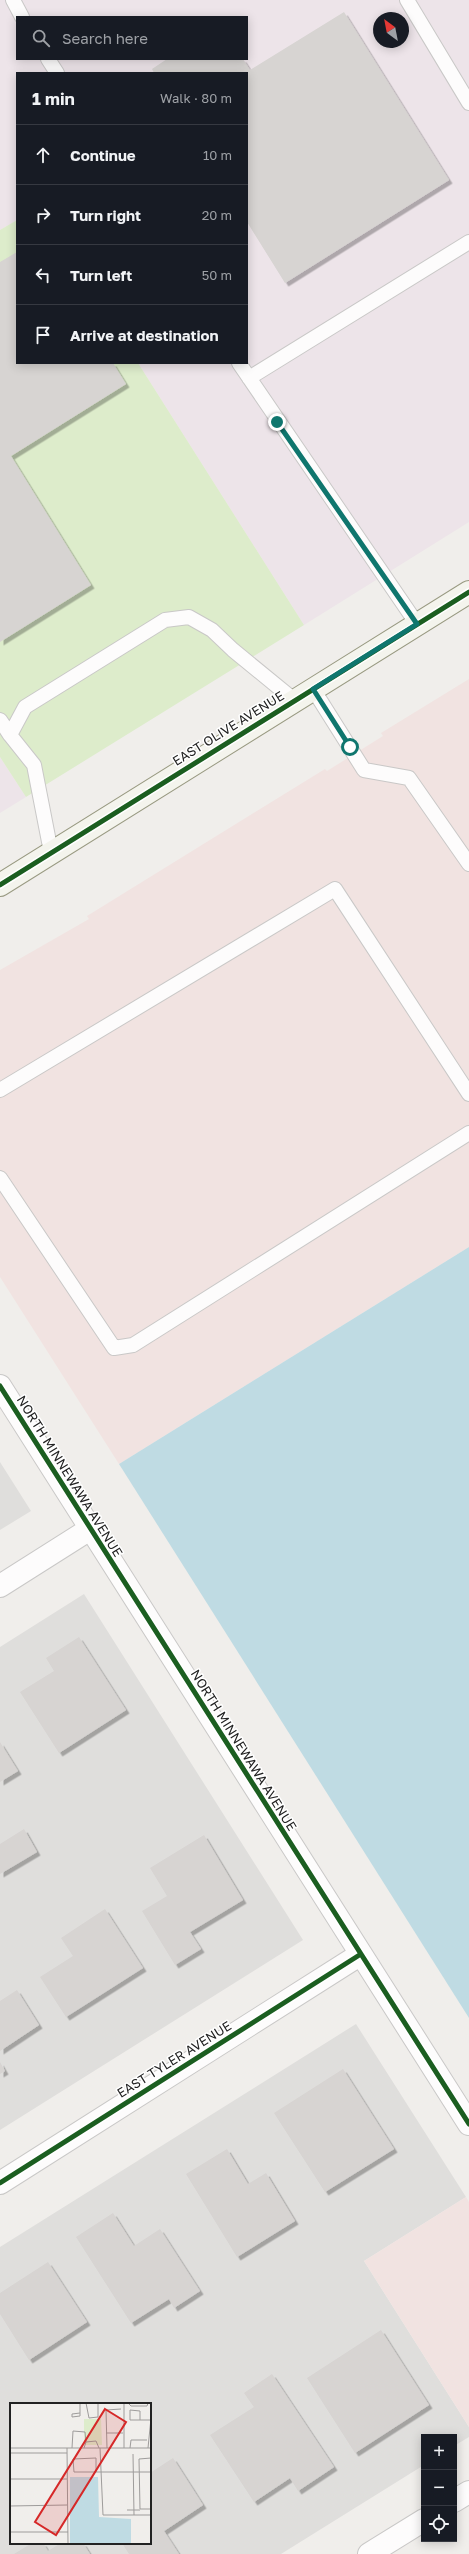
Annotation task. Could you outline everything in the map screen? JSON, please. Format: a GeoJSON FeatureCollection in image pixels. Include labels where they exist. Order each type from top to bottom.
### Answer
{"type":"FeatureCollection","features":[{"type":"Feature","properties":{"kind":"main road","name":"EAST OLIVE AVENUE"},"geometry":{"type":"LineString","coordinates":[[0,885],[469,592]]}},
{"type":"Feature","properties":{"kind":"street","name":"NORTH MINNEWAWA AVENUE"},"geometry":{"type":"LineString","coordinates":[[0,1386],[469,2124]]}},
{"type":"Feature","properties":{"kind":"street"},"geometry":{"type":"LineString","coordinates":[[0,1586],[90,1529]]}},
{"type":"Feature","properties":{"kind":"street","name":"EAST TYLER AVENUE"},"geometry":{"type":"LineString","coordinates":[[0,2183],[361,1954]]}},
{"type":"Feature","properties":{"kind":"street"},"geometry":{"type":"LineString","coordinates":[[457,2499],[469,2492]]}},
{"type":"Feature","properties":{"kind":"street"},"geometry":{"type":"LineString","coordinates":[[369,2554],[421,2522]]}},
{"type":"Feature","properties":{"kind":"lane"},"geometry":{"type":"LineString","coordinates":[[13,0],[21,16]]}},
{"type":"Feature","properties":{"kind":"lane"},"geometry":{"type":"LineString","coordinates":[[407,0],[469,103]]}},
{"type":"Feature","properties":{"kind":"lane"},"geometry":{"type":"LineString","coordinates":[[49,60],[56,72]]}},
{"type":"Feature","properties":{"kind":"lane"},"geometry":{"type":"LineString","coordinates":[[249,378],[469,242]]}},
{"type":"Feature","properties":{"kind":"lane"},"geometry":{"type":"LineString","coordinates":[[240,364],[417,624]]}},
{"type":"Feature","properties":{"kind":"lane"},"geometry":{"type":"LineString","coordinates":[[10,735],[25,707],[165,620],[189,617],[212,630],[233,650],[294,700]]}},
{"type":"Feature","properties":{"kind":"lane"},"geometry":{"type":"LineString","coordinates":[[313,689],[364,770],[403,777],[412,781],[469,864]]}},
{"type":"Feature","properties":{"kind":"lane"},"geometry":{"type":"LineString","coordinates":[[0,720],[34,765],[51,852]]}},
{"type":"Feature","properties":{"kind":"lane"},"geometry":{"type":"LineString","coordinates":[[0,1090],[335,889],[469,1094]]}},
{"type":"Feature","properties":{"kind":"lane"},"geometry":{"type":"LineString","coordinates":[[0,1178],[114,1348],[133,1346],[469,1133]]}},
{"type":"Feature","properties":{"kind":"shaded area"},"geometry":{"type":"Polygon","coordinates":[[[0,0],[469,0],[469,522],[304,625],[139,364],[248,364],[248,72],[16,72],[16,221],[0,230],[0,0]]]}},
{"type":"Feature","properties":{"kind":"shaded area"},"geometry":{"type":"Polygon","coordinates":[[[469,679],[469,1247],[119,1464],[0,1277],[0,970],[89,919],[87,916],[325,769],[327,771],[383,736],[381,733],[469,679]]]}},
{"type":"Feature","properties":{"kind":"shaded area"},"geometry":{"type":"Polygon","coordinates":[[[0,757],[26,797],[0,813],[0,757]]]}},
{"type":"Feature","properties":{"kind":"shaded area"},"geometry":{"type":"Polygon","coordinates":[[[0,1462],[31,1511],[0,1530],[0,1462]]]}},
{"type":"Feature","properties":{"kind":"shaded area"},"geometry":{"type":"Polygon","coordinates":[[[84,1594],[303,1940],[0,2130],[0,1647],[84,1594]]]}},
{"type":"Feature","properties":{"kind":"shaded area"},"geometry":{"type":"Polygon","coordinates":[[[356,2024],[466,2197],[364,2261],[469,2427],[469,2437],[457,2444],[457,2434],[421,2434],[421,2467],[281,2554],[0,2554],[0,2247],[356,2024]]]}},
{"type":"Feature","properties":{"kind":"shaded area"},"geometry":{"type":"Polygon","coordinates":[[[466,2197],[469,2202],[469,2427],[364,2261],[466,2197]]]}},
{"type":"Feature","properties":{"kind":"green space"},"geometry":{"type":"Polygon","coordinates":[[[16,221],[16,364],[139,364],[304,625],[26,797],[0,757],[0,230],[16,221]]]}},
{"type":"Feature","properties":{"kind":"water"},"geometry":{"type":"Polygon","coordinates":[[[469,1247],[469,2018],[119,1464],[469,1247]]]}},
{"type":"Feature","properties":{"kind":"building"},"geometry":{"type":"Polygon","coordinates":[[[344,12],[449,180],[285,283],[248,224],[248,72],[154,72],[152,69],[166,60],[244,60],[250,70],[344,12]]]}},
{"type":"Feature","properties":{"kind":"building"},"geometry":{"type":"Polygon","coordinates":[[[16,253],[16,364],[114,364],[126,384],[11,456],[91,585],[0,642],[0,262],[16,253]]]}},
{"type":"Feature","properties":{"kind":"building"},"geometry":{"type":"Polygon","coordinates":[[[79,1637],[126,1710],[59,1753],[20,1692],[54,1671],[46,1658],[79,1637]]]}},
{"type":"Feature","properties":{"kind":"building"},"geometry":{"type":"Polygon","coordinates":[[[0,1742],[18,1771],[0,1782],[0,1742]]]}},
{"type":"Feature","properties":{"kind":"building"},"geometry":{"type":"Polygon","coordinates":[[[24,1829],[37,1852],[0,1874],[0,1844],[24,1829]]]}},
{"type":"Feature","properties":{"kind":"building"},"geometry":{"type":"Polygon","coordinates":[[[204,1835],[243,1900],[190,1932],[201,1949],[175,1965],[142,1911],[167,1896],[150,1868],[204,1835]]]}},
{"type":"Feature","properties":{"kind":"building"},"geometry":{"type":"Polygon","coordinates":[[[105,1909],[143,1968],[66,2017],[40,1977],[73,1956],[61,1938],[105,1909]]]}},
{"type":"Feature","properties":{"kind":"building"},"geometry":{"type":"Polygon","coordinates":[[[17,1990],[39,2025],[0,2051],[0,2001],[17,1990]]]}},
{"type":"Feature","properties":{"kind":"building"},"geometry":{"type":"Polygon","coordinates":[[[0,2062],[5,2071],[0,2074],[0,2062]]]}},
{"type":"Feature","properties":{"kind":"building"},"geometry":{"type":"Polygon","coordinates":[[[343,2069],[394,2149],[325,2192],[274,2113],[343,2069]]]}},
{"type":"Feature","properties":{"kind":"building"},"geometry":{"type":"Polygon","coordinates":[[[227,2149],[248,2184],[266,2173],[295,2221],[237,2257],[186,2174],[227,2149]]]}},
{"type":"Feature","properties":{"kind":"building"},"geometry":{"type":"Polygon","coordinates":[[[113,2213],[134,2246],[160,2229],[200,2291],[174,2308],[169,2299],[131,2323],[76,2237],[113,2213]]]}},
{"type":"Feature","properties":{"kind":"building"},"geometry":{"type":"Polygon","coordinates":[[[48,2262],[87,2322],[29,2360],[0,2314],[0,2293],[48,2262]]]}},
{"type":"Feature","properties":{"kind":"building"},"geometry":{"type":"Polygon","coordinates":[[[381,2330],[429,2405],[355,2453],[307,2378],[381,2330]]]}},
{"type":"Feature","properties":{"kind":"building"},"geometry":{"type":"Polygon","coordinates":[[[272,2374],[334,2467],[298,2491],[290,2478],[254,2502],[210,2435],[254,2407],[244,2393],[272,2374]]]}},
{"type":"Feature","properties":{"kind":"building"},"geometry":{"type":"Polygon","coordinates":[[[173,2458],[203,2505],[164,2531],[179,2554],[129,2554],[123,2544],[151,2544],[151,2472],[173,2458]]]}},
{"type":"Feature","properties":{"kind":"building"},"geometry":{"type":"Polygon","coordinates":[[[30,2544],[44,2544],[48,2551],[59,2544],[84,2544],[90,2554],[14,2554],[30,2544]]]}},
{"type":"Feature","properties":{"kind":"cycle path"},"geometry":{"type":"LineString","coordinates":[[0,885],[469,592]]}},
{"type":"Feature","properties":{"kind":"cycle path"},"geometry":{"type":"LineString","coordinates":[[0,1386],[469,2124]]}},
{"type":"Feature","properties":{"kind":"cycle path"},"geometry":{"type":"LineString","coordinates":[[0,2183],[361,1954]]}},
{"type":"Feature","properties":{"kind":"route"},"geometry":{"type":"LineString","coordinates":[[277,422],[417,624],[313,689],[350,747]]}}]}
